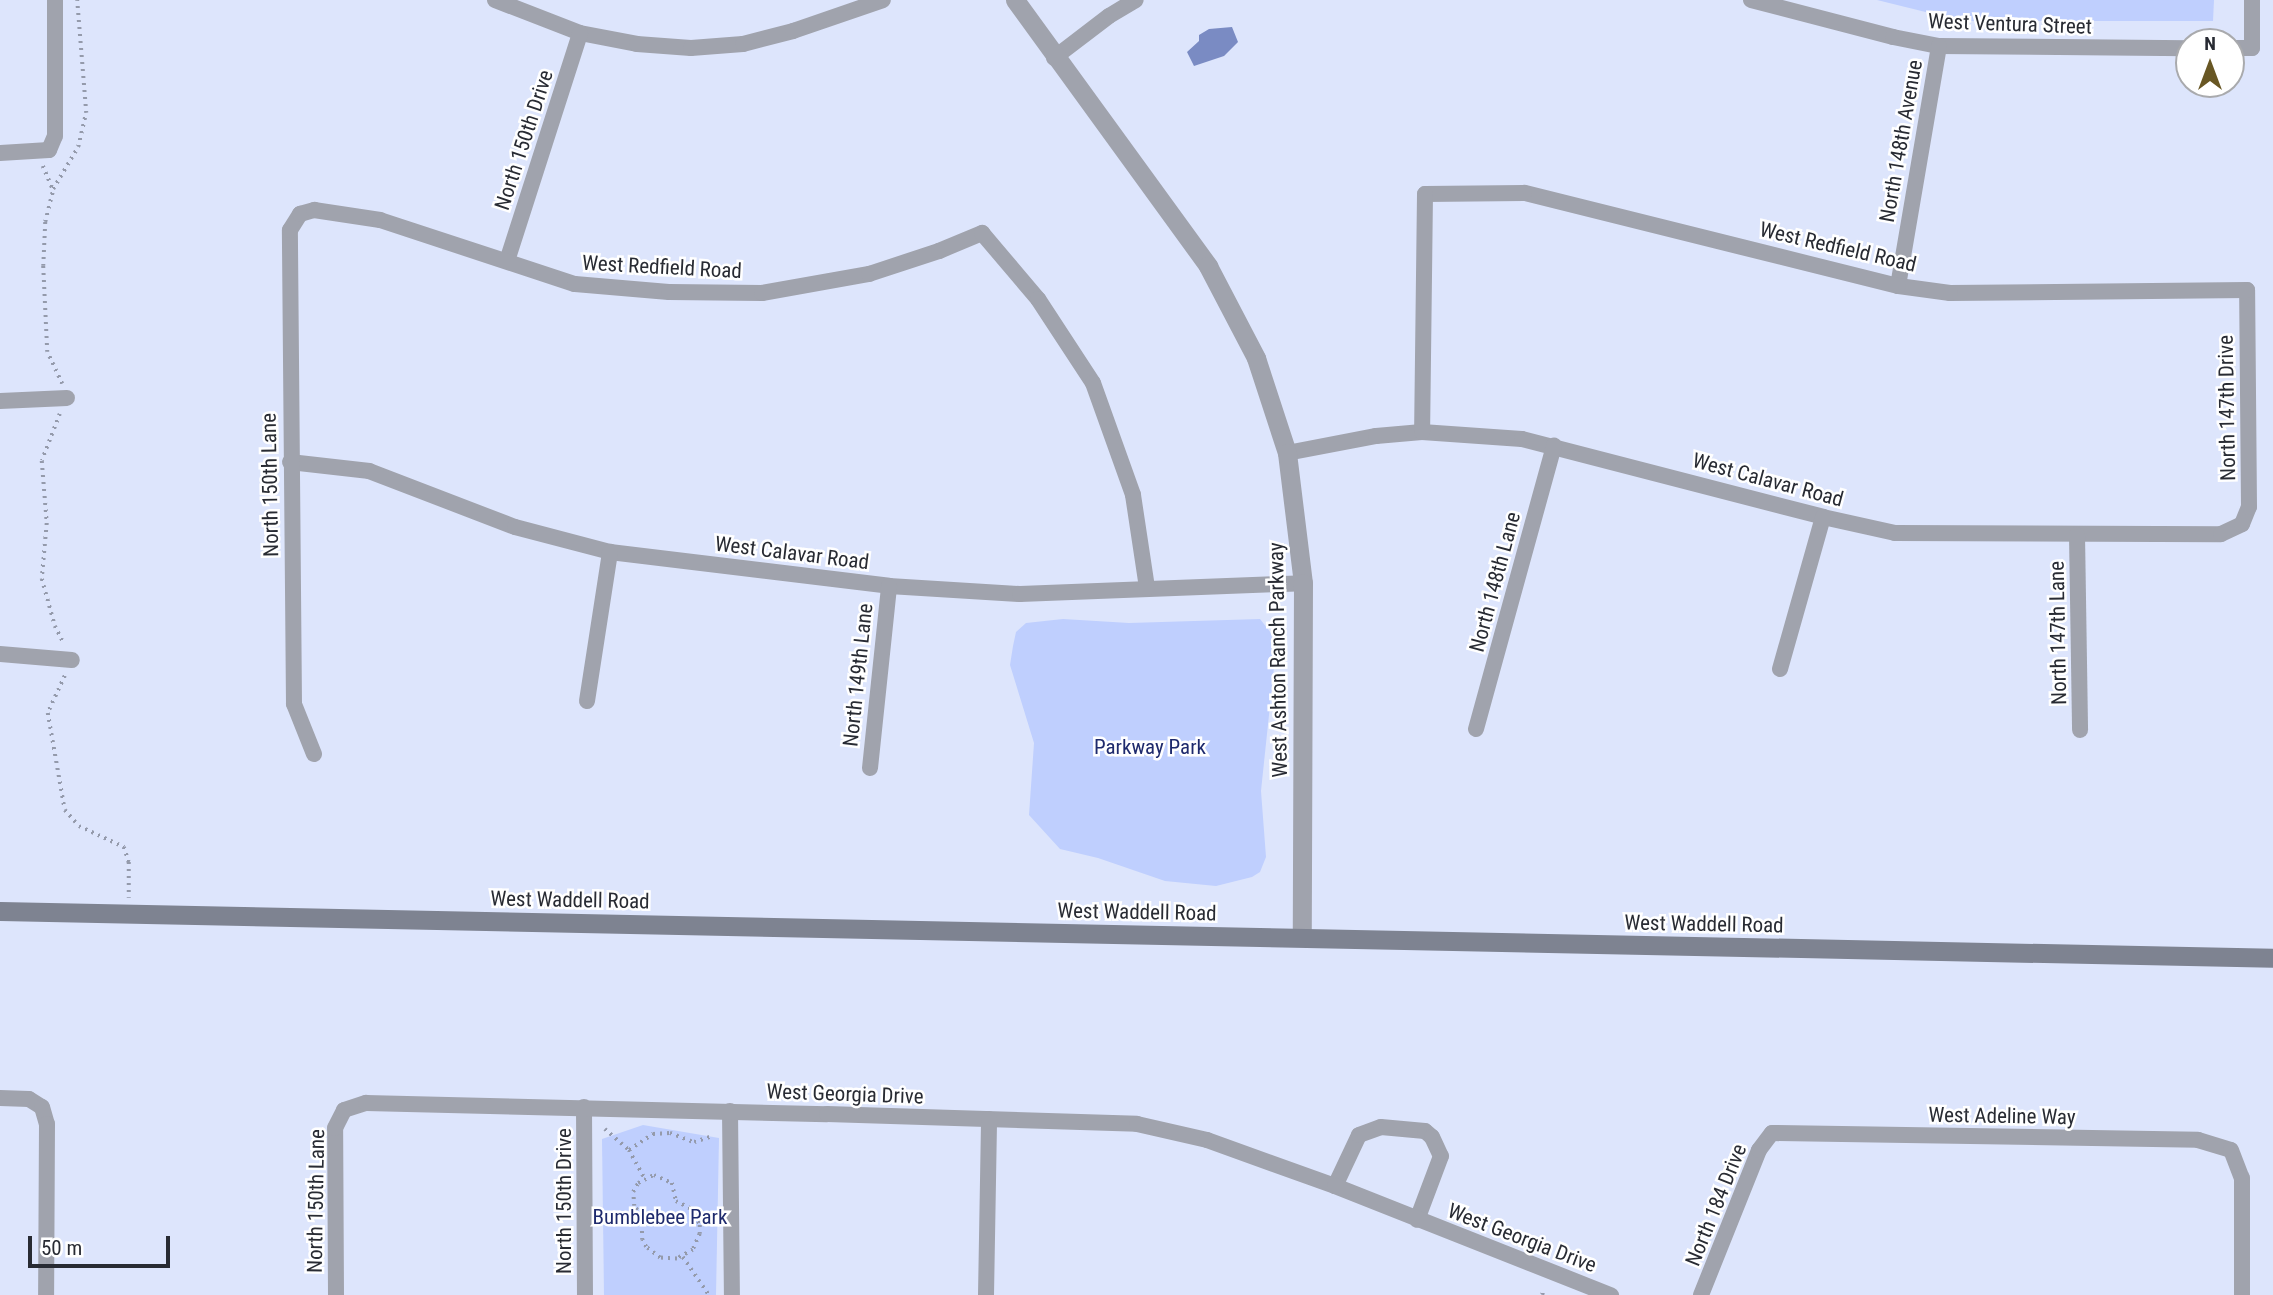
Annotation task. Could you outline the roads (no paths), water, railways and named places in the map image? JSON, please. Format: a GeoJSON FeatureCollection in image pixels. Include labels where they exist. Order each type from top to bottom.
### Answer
{"type":"FeatureCollection","features":[{"type":"Feature","properties":{"kind":"main road","name":"West Waddell Road"},"geometry":{"type":"LineString","coordinates":[[0,911],[2273,958]]}},
{"type":"Feature","properties":{"kind":"street"},"geometry":{"type":"LineString","coordinates":[[0,153],[42,151],[55,136],[55,0]]}},
{"type":"Feature","properties":{"kind":"street"},"geometry":{"type":"LineString","coordinates":[[495,0],[580,33],[637,44],[691,48],[743,44],[793,31],[883,0]]}},
{"type":"Feature","properties":{"kind":"street","name":"West Ashton Ranch Parkway"},"geometry":{"type":"LineString","coordinates":[[1015,0],[1054,58],[1208,266],[1256,358],[1287,453],[1303,583],[1302,937]]}},
{"type":"Feature","properties":{"kind":"street"},"geometry":{"type":"LineString","coordinates":[[1054,58],[1109,16],[1136,0]]}},
{"type":"Feature","properties":{"kind":"street","name":"West Ventura Street"},"geometry":{"type":"LineString","coordinates":[[1751,0],[1939,46],[2175,48]]}},
{"type":"Feature","properties":{"kind":"street"},"geometry":{"type":"LineString","coordinates":[[2245,48],[2252,48],[2252,0]]}},
{"type":"Feature","properties":{"kind":"street","name":"North 150th Drive"},"geometry":{"type":"LineString","coordinates":[[507,261],[580,33]]}},
{"type":"Feature","properties":{"kind":"street","name":"North 148th Avenue"},"geometry":{"type":"LineString","coordinates":[[1898,286],[1939,46]]}},
{"type":"Feature","properties":{"kind":"street","name":"West Redfield Road"},"geometry":{"type":"LineString","coordinates":[[1422,432],[1425,194],[1524,193],[1898,286],[1950,293],[2247,290]]}},
{"type":"Feature","properties":{"kind":"street","name":"West Redfield Road"},"geometry":{"type":"LineString","coordinates":[[300,214],[314,210],[380,220],[575,284],[669,292],[762,293],[869,274],[939,251],[982,233],[1038,299],[1093,383],[1133,495],[1147,588]]}},
{"type":"Feature","properties":{"kind":"street","name":"North 150th Lane"},"geometry":{"type":"LineString","coordinates":[[300,214],[290,230],[294,704],[314,754]]}},
{"type":"Feature","properties":{"kind":"street","name":"North 147th Drive"},"geometry":{"type":"LineString","coordinates":[[2242,524],[2249,508],[2247,290]]}},
{"type":"Feature","properties":{"kind":"street"},"geometry":{"type":"LineString","coordinates":[[0,401],[67,398]]}},
{"type":"Feature","properties":{"kind":"street","name":"West Calavar Road"},"geometry":{"type":"LineString","coordinates":[[1287,453],[1376,436],[1422,432],[1522,439],[1895,533],[2221,534],[2242,524]]}},
{"type":"Feature","properties":{"kind":"street","name":"North 148th Lane"},"geometry":{"type":"LineString","coordinates":[[1476,729],[1554,446]]}},
{"type":"Feature","properties":{"kind":"street","name":"West Calavar Road"},"geometry":{"type":"LineString","coordinates":[[290,462],[369,471],[515,527],[610,552],[889,586],[945,592],[1020,594],[1303,583]]}},
{"type":"Feature","properties":{"kind":"street"},"geometry":{"type":"LineString","coordinates":[[1780,669],[1823,517]]}},
{"type":"Feature","properties":{"kind":"street","name":"North 147th Lane"},"geometry":{"type":"LineString","coordinates":[[2077,535],[2080,730]]}},
{"type":"Feature","properties":{"kind":"street"},"geometry":{"type":"LineString","coordinates":[[587,701],[610,552]]}},
{"type":"Feature","properties":{"kind":"street","name":"North 149th Lane"},"geometry":{"type":"LineString","coordinates":[[870,768],[889,586]]}},
{"type":"Feature","properties":{"kind":"street"},"geometry":{"type":"LineString","coordinates":[[0,654],[72,660]]}},
{"type":"Feature","properties":{"kind":"street"},"geometry":{"type":"LineString","coordinates":[[0,1098],[29,1099],[43,1107],[47,1124],[46,1295]]}},
{"type":"Feature","properties":{"kind":"street","name":"West Georgia Drive"},"geometry":{"type":"LineString","coordinates":[[344,1110],[366,1104],[584,1107],[1137,1125],[1207,1140],[1335,1186],[1611,1295]]}},
{"type":"Feature","properties":{"kind":"street","name":"North 150th Drive"},"geometry":{"type":"LineString","coordinates":[[584,1107],[585,1295]]}},
{"type":"Feature","properties":{"kind":"street","name":"North 150th Lane"},"geometry":{"type":"LineString","coordinates":[[336,1295],[335,1128],[344,1110]]}},
{"type":"Feature","properties":{"kind":"street"},"geometry":{"type":"LineString","coordinates":[[730,1111],[732,1295]]}},
{"type":"Feature","properties":{"kind":"street"},"geometry":{"type":"LineString","coordinates":[[986,1295],[989,1119]]}},
{"type":"Feature","properties":{"kind":"street","name":"West Georgia Drive"},"geometry":{"type":"LineString","coordinates":[[1335,1186],[1359,1135],[1381,1127],[1425,1131],[1432,1137],[1441,1156],[1417,1220]]}},
{"type":"Feature","properties":{"kind":"street","name":"West Adeline Way"},"geometry":{"type":"LineString","coordinates":[[1772,1133],[2198,1140],[2231,1150],[2242,1178],[2242,1295]]}},
{"type":"Feature","properties":{"kind":"street","name":"North 184 Drive"},"geometry":{"type":"LineString","coordinates":[[1701,1295],[1759,1150],[1772,1133]]}},
{"type":"Feature","properties":{"kind":"park label","name":"Parkway Park"},"geometry":{"type":"Point","coordinates":[1150,747]}},
{"type":"Feature","properties":{"kind":"park label","name":"Bumblebee Park"},"geometry":{"type":"Point","coordinates":[660,1217]}}]}
